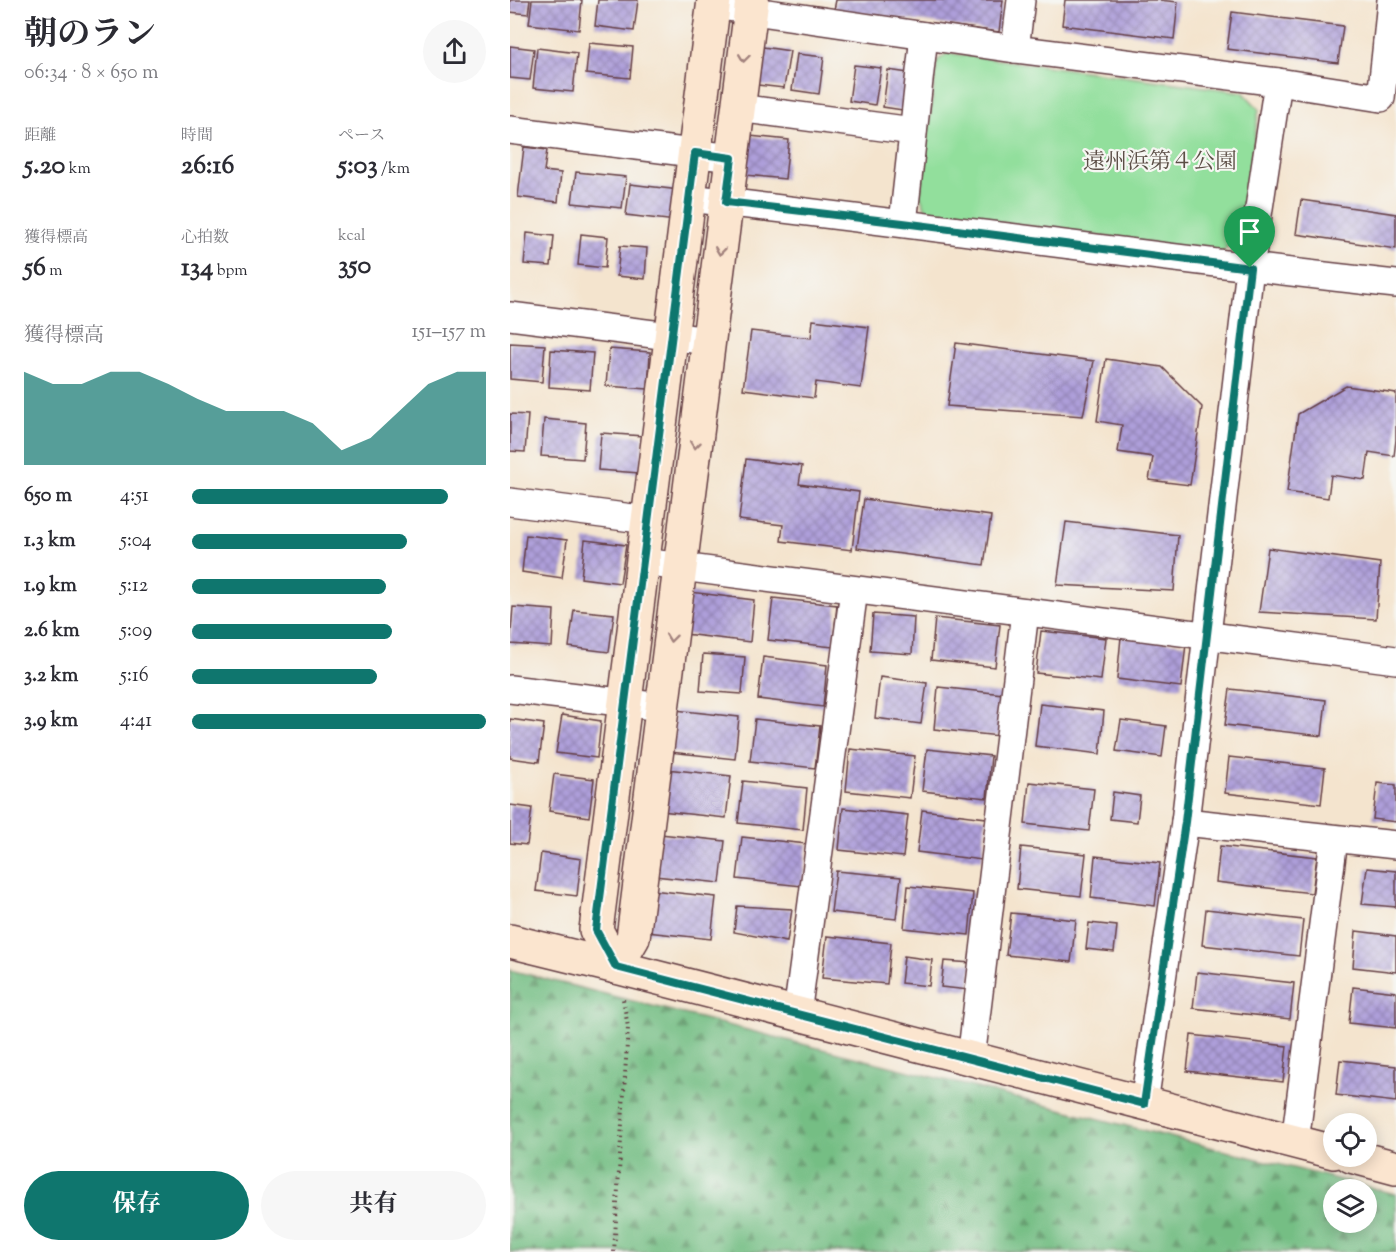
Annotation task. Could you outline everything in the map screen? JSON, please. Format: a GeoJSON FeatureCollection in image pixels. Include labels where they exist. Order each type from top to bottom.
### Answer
{"type":"FeatureCollection","features":[{"type":"Feature","properties":{"kind":"street"},"geometry":{"type":"LineString","coordinates":[[1015,49],[1021,0]]}},
{"type":"Feature","properties":{"kind":"street"},"geometry":{"type":"LineString","coordinates":[[616,967],[596,930],[714,3],[751,5],[924,36],[1278,82],[1381,98],[1391,43],[1391,0]]}},
{"type":"Feature","properties":{"kind":"street"},"geometry":{"type":"LineString","coordinates":[[616,967],[633,938],[751,5]]}},
{"type":"Feature","properties":{"kind":"street"},"geometry":{"type":"LineString","coordinates":[[903,223],[924,36]]}},
{"type":"Feature","properties":{"kind":"street"},"geometry":{"type":"LineString","coordinates":[[1144,1104],[1185,822],[1250,268],[1278,82]]}},
{"type":"Feature","properties":{"kind":"street"},"geometry":{"type":"LineString","coordinates":[[738,108],[913,131]]}},
{"type":"Feature","properties":{"kind":"street"},"geometry":{"type":"LineString","coordinates":[[510,130],[732,158]]}},
{"type":"Feature","properties":{"kind":"street"},"geometry":{"type":"LineString","coordinates":[[689,198],[1396,284]]}},
{"type":"Feature","properties":{"kind":"street"},"geometry":{"type":"LineString","coordinates":[[510,316],[709,341]]}},
{"type":"Feature","properties":{"kind":"street"},"geometry":{"type":"LineString","coordinates":[[510,502],[648,520]]}},
{"type":"Feature","properties":{"kind":"street"},"geometry":{"type":"LineString","coordinates":[[643,562],[1396,660]]}},
{"type":"Feature","properties":{"kind":"street"},"geometry":{"type":"LineString","coordinates":[[797,1014],[854,590]]}},
{"type":"Feature","properties":{"kind":"street"},"geometry":{"type":"LineString","coordinates":[[971,1059],[1025,612]]}},
{"type":"Feature","properties":{"kind":"street"},"geometry":{"type":"LineString","coordinates":[[510,688],[662,707]]}},
{"type":"Feature","properties":{"kind":"street"},"geometry":{"type":"LineString","coordinates":[[1185,822],[1396,845]]}},
{"type":"Feature","properties":{"kind":"street"},"geometry":{"type":"LineString","coordinates":[[1295,1142],[1334,839]]}},
{"type":"Feature","properties":{"kind":"street"},"geometry":{"type":"LineString","coordinates":[[510,941],[1323,1149]]}},
{"type":"Feature","properties":{"kind":"street"},"geometry":{"type":"LineString","coordinates":[[1377,1163],[1396,1168]]}},
{"type":"Feature","properties":{"kind":"path"},"geometry":{"type":"LineString","coordinates":[[614,1252],[628,1027],[616,967]]}},
{"type":"Feature","properties":{"kind":"green space","name":"遠州浜第４公園"},"geometry":{"type":"Polygon","coordinates":[[[948,53],[1243,92],[1259,109],[1240,234],[1221,253],[927,212],[920,195],[937,61],[948,53]]]}},
{"type":"Feature","properties":{"kind":"green space"},"geometry":{"type":"Polygon","coordinates":[[[510,970],[1337,1179],[1323,1179],[1323,1233],[1377,1233],[1377,1189],[1396,1194],[1396,1252],[510,1252],[510,970]]]}},
{"type":"Feature","properties":{"kind":"building"},"geometry":{"type":"Polygon","coordinates":[[[510,0],[530,0],[528,14],[510,12],[510,0]]]}},
{"type":"Feature","properties":{"kind":"building"},"geometry":{"type":"Polygon","coordinates":[[[532,0],[582,0],[579,30],[529,24],[532,0]]]}},
{"type":"Feature","properties":{"kind":"building"},"geometry":{"type":"Polygon","coordinates":[[[598,0],[638,0],[634,31],[595,26],[598,0]]]}},
{"type":"Feature","properties":{"kind":"building"},"geometry":{"type":"Polygon","coordinates":[[[836,0],[1003,0],[999,32],[834,10],[836,0]]]}},
{"type":"Feature","properties":{"kind":"building"},"geometry":{"type":"Polygon","coordinates":[[[1065,0],[1178,2],[1174,39],[1062,25],[1065,0]]]}},
{"type":"Feature","properties":{"kind":"building"},"geometry":{"type":"Polygon","coordinates":[[[1232,12],[1343,26],[1338,63],[1227,49],[1232,12]]]}},
{"type":"Feature","properties":{"kind":"building"},"geometry":{"type":"Polygon","coordinates":[[[589,43],[633,47],[630,78],[586,74],[589,43]]]}},
{"type":"Feature","properties":{"kind":"building"},"geometry":{"type":"Polygon","coordinates":[[[510,46],[534,49],[530,80],[510,78],[510,46]]]}},
{"type":"Feature","properties":{"kind":"building"},"geometry":{"type":"Polygon","coordinates":[[[763,47],[790,51],[784,88],[758,85],[763,47]]]}},
{"type":"Feature","properties":{"kind":"building"},"geometry":{"type":"Polygon","coordinates":[[[537,48],[577,53],[573,92],[533,88],[537,48]]]}},
{"type":"Feature","properties":{"kind":"building"},"geometry":{"type":"Polygon","coordinates":[[[797,54],[824,57],[819,94],[792,90],[797,54]]]}},
{"type":"Feature","properties":{"kind":"building"},"geometry":{"type":"Polygon","coordinates":[[[854,65],[881,68],[875,105],[849,101],[854,65]]]}},
{"type":"Feature","properties":{"kind":"building"},"geometry":{"type":"Polygon","coordinates":[[[888,70],[915,74],[909,111],[883,107],[888,70]]]}},
{"type":"Feature","properties":{"kind":"building"},"geometry":{"type":"Polygon","coordinates":[[[750,136],[789,140],[785,179],[746,175],[750,136]]]}},
{"type":"Feature","properties":{"kind":"building"},"geometry":{"type":"Polygon","coordinates":[[[524,147],[547,150],[544,171],[561,173],[558,202],[518,197],[524,147]]]}},
{"type":"Feature","properties":{"kind":"building"},"geometry":{"type":"Polygon","coordinates":[[[576,172],[626,177],[622,208],[572,203],[576,172]]]}},
{"type":"Feature","properties":{"kind":"building"},"geometry":{"type":"Polygon","coordinates":[[[630,184],[679,190],[676,221],[626,215],[630,184]]]}},
{"type":"Feature","properties":{"kind":"building"},"geometry":{"type":"Polygon","coordinates":[[[1301,200],[1396,214],[1396,249],[1296,234],[1301,200]]]}},
{"type":"Feature","properties":{"kind":"building"},"geometry":{"type":"Polygon","coordinates":[[[527,233],[554,236],[551,266],[524,264],[527,233]]]}},
{"type":"Feature","properties":{"kind":"building"},"geometry":{"type":"Polygon","coordinates":[[[581,234],[608,237],[605,268],[578,265],[581,234]]]}},
{"type":"Feature","properties":{"kind":"building"},"geometry":{"type":"Polygon","coordinates":[[[620,246],[647,248],[645,279],[617,276],[620,246]]]}},
{"type":"Feature","properties":{"kind":"building"},"geometry":{"type":"Polygon","coordinates":[[[813,320],[869,327],[861,388],[816,382],[814,398],[743,389],[751,331],[811,338],[813,320]]]}},
{"type":"Feature","properties":{"kind":"building"},"geometry":{"type":"Polygon","coordinates":[[[510,343],[545,345],[542,382],[510,379],[510,343]]]}},
{"type":"Feature","properties":{"kind":"building"},"geometry":{"type":"Polygon","coordinates":[[[956,343],[1094,361],[1083,416],[947,406],[956,343]]]}},
{"type":"Feature","properties":{"kind":"building"},"geometry":{"type":"Polygon","coordinates":[[[609,349],[650,352],[648,389],[606,386],[609,349]]]}},
{"type":"Feature","properties":{"kind":"building"},"geometry":{"type":"Polygon","coordinates":[[[551,350],[593,353],[590,390],[549,387],[551,350]]]}},
{"type":"Feature","properties":{"kind":"building"},"geometry":{"type":"Polygon","coordinates":[[[1106,359],[1162,367],[1202,407],[1190,485],[1149,480],[1153,457],[1118,452],[1122,425],[1097,421],[1106,359]]]}},
{"type":"Feature","properties":{"kind":"building"},"geometry":{"type":"Polygon","coordinates":[[[1346,386],[1396,393],[1394,456],[1369,452],[1365,480],[1331,475],[1328,498],[1287,492],[1298,414],[1346,386]]]}},
{"type":"Feature","properties":{"kind":"building"},"geometry":{"type":"Polygon","coordinates":[[[510,414],[528,415],[525,452],[510,451],[510,414]]]}},
{"type":"Feature","properties":{"kind":"building"},"geometry":{"type":"Polygon","coordinates":[[[544,419],[586,423],[583,459],[541,456],[544,419]]]}},
{"type":"Feature","properties":{"kind":"building"},"geometry":{"type":"Polygon","coordinates":[[[601,433],[643,436],[640,473],[598,470],[601,433]]]}},
{"type":"Feature","properties":{"kind":"building"},"geometry":{"type":"Polygon","coordinates":[[[746,459],[802,466],[799,484],[859,492],[852,550],[781,541],[783,525],[739,520],[746,459]]]}},
{"type":"Feature","properties":{"kind":"building"},"geometry":{"type":"Polygon","coordinates":[[[864,499],[991,516],[984,565],[857,548],[864,499]]]}},
{"type":"Feature","properties":{"kind":"building"},"geometry":{"type":"Polygon","coordinates":[[[1066,522],[1178,535],[1174,591],[1057,585],[1066,522]]]}},
{"type":"Feature","properties":{"kind":"building"},"geometry":{"type":"Polygon","coordinates":[[[526,535],[567,540],[562,578],[522,572],[526,535]]]}},
{"type":"Feature","properties":{"kind":"building"},"geometry":{"type":"Polygon","coordinates":[[[585,540],[626,545],[620,583],[581,578],[585,540]]]}},
{"type":"Feature","properties":{"kind":"building"},"geometry":{"type":"Polygon","coordinates":[[[1268,548],[1380,563],[1376,619],[1259,612],[1268,548]]]}},
{"type":"Feature","properties":{"kind":"building"},"geometry":{"type":"Polygon","coordinates":[[[690,592],[754,600],[750,642],[685,634],[690,592]]]}},
{"type":"Feature","properties":{"kind":"building"},"geometry":{"type":"Polygon","coordinates":[[[773,598],[837,605],[833,647],[768,640],[773,598]]]}},
{"type":"Feature","properties":{"kind":"building"},"geometry":{"type":"Polygon","coordinates":[[[513,607],[554,610],[552,647],[510,644],[513,607]]]}},
{"type":"Feature","properties":{"kind":"building"},"geometry":{"type":"Polygon","coordinates":[[[574,610],[614,614],[609,652],[569,647],[574,610]]]}},
{"type":"Feature","properties":{"kind":"building"},"geometry":{"type":"Polygon","coordinates":[[[873,614],[914,617],[912,654],[870,651],[873,614]]]}},
{"type":"Feature","properties":{"kind":"building"},"geometry":{"type":"Polygon","coordinates":[[[935,618],[1000,625],[995,667],[931,660],[935,618]]]}},
{"type":"Feature","properties":{"kind":"building"},"geometry":{"type":"Polygon","coordinates":[[[1041,631],[1106,638],[1101,680],[1036,673],[1041,631]]]}},
{"type":"Feature","properties":{"kind":"building"},"geometry":{"type":"Polygon","coordinates":[[[1121,637],[1186,644],[1181,687],[1117,679],[1121,637]]]}},
{"type":"Feature","properties":{"kind":"building"},"geometry":{"type":"Polygon","coordinates":[[[703,654],[745,657],[742,694],[700,691],[703,654]]]}},
{"type":"Feature","properties":{"kind":"building"},"geometry":{"type":"Polygon","coordinates":[[[763,657],[827,665],[823,707],[758,699],[763,657]]]}},
{"type":"Feature","properties":{"kind":"building"},"geometry":{"type":"Polygon","coordinates":[[[880,677],[927,683],[921,724],[875,718],[880,677]]]}},
{"type":"Feature","properties":{"kind":"building"},"geometry":{"type":"Polygon","coordinates":[[[938,687],[1003,694],[999,736],[934,729],[938,687]]]}},
{"type":"Feature","properties":{"kind":"building"},"geometry":{"type":"Polygon","coordinates":[[[1230,689],[1326,700],[1322,736],[1225,725],[1230,689]]]}},
{"type":"Feature","properties":{"kind":"building"},"geometry":{"type":"Polygon","coordinates":[[[1040,704],[1104,711],[1100,754],[1035,746],[1040,704]]]}},
{"type":"Feature","properties":{"kind":"building"},"geometry":{"type":"Polygon","coordinates":[[[675,710],[739,717],[735,759],[670,752],[675,710]]]}},
{"type":"Feature","properties":{"kind":"building"},"geometry":{"type":"Polygon","coordinates":[[[562,715],[601,721],[597,758],[556,753],[562,715]]]}},
{"type":"Feature","properties":{"kind":"building"},"geometry":{"type":"Polygon","coordinates":[[[510,719],[544,724],[539,762],[510,758],[510,719]]]}},
{"type":"Feature","properties":{"kind":"building"},"geometry":{"type":"Polygon","coordinates":[[[755,719],[820,726],[815,768],[750,761],[755,719]]]}},
{"type":"Feature","properties":{"kind":"building"},"geometry":{"type":"Polygon","coordinates":[[[1121,720],[1166,726],[1162,757],[1116,751],[1121,720]]]}},
{"type":"Feature","properties":{"kind":"building"},"geometry":{"type":"Polygon","coordinates":[[[850,749],[915,756],[910,798],[846,791],[850,749]]]}},
{"type":"Feature","properties":{"kind":"building"},"geometry":{"type":"Polygon","coordinates":[[[927,749],[991,756],[987,798],[922,791],[927,749]]]}},
{"type":"Feature","properties":{"kind":"building"},"geometry":{"type":"Polygon","coordinates":[[[1229,757],[1325,768],[1321,804],[1225,793],[1229,757]]]}},
{"type":"Feature","properties":{"kind":"building"},"geometry":{"type":"Polygon","coordinates":[[[666,769],[731,776],[726,818],[661,811],[666,769]]]}},
{"type":"Feature","properties":{"kind":"building"},"geometry":{"type":"Polygon","coordinates":[[[554,774],[594,779],[589,817],[549,811],[554,774]]]}},
{"type":"Feature","properties":{"kind":"building"},"geometry":{"type":"Polygon","coordinates":[[[743,781],[807,788],[803,830],[738,823],[743,781]]]}},
{"type":"Feature","properties":{"kind":"building"},"geometry":{"type":"Polygon","coordinates":[[[1029,782],[1094,789],[1089,831],[1025,824],[1029,782]]]}},
{"type":"Feature","properties":{"kind":"building"},"geometry":{"type":"Polygon","coordinates":[[[1377,783],[1396,785],[1396,822],[1373,819],[1377,783]]]}},
{"type":"Feature","properties":{"kind":"building"},"geometry":{"type":"Polygon","coordinates":[[[1113,792],[1140,796],[1137,822],[1110,819],[1113,792]]]}},
{"type":"Feature","properties":{"kind":"building"},"geometry":{"type":"Polygon","coordinates":[[[510,805],[532,808],[527,845],[510,843],[510,805]]]}},
{"type":"Feature","properties":{"kind":"building"},"geometry":{"type":"Polygon","coordinates":[[[843,808],[908,815],[903,857],[839,850],[843,808]]]}},
{"type":"Feature","properties":{"kind":"building"},"geometry":{"type":"Polygon","coordinates":[[[922,810],[986,818],[982,860],[917,852],[922,810]]]}},
{"type":"Feature","properties":{"kind":"building"},"geometry":{"type":"Polygon","coordinates":[[[660,834],[725,841],[720,883],[655,876],[660,834]]]}},
{"type":"Feature","properties":{"kind":"building"},"geometry":{"type":"Polygon","coordinates":[[[742,837],[807,844],[802,886],[737,879],[742,837]]]}},
{"type":"Feature","properties":{"kind":"building"},"geometry":{"type":"Polygon","coordinates":[[[1220,846],[1317,857],[1312,893],[1216,882],[1220,846]]]}},
{"type":"Feature","properties":{"kind":"building"},"geometry":{"type":"Polygon","coordinates":[[[1021,847],[1086,854],[1081,896],[1017,889],[1021,847]]]}},
{"type":"Feature","properties":{"kind":"building"},"geometry":{"type":"Polygon","coordinates":[[[541,853],[581,859],[577,896],[536,891],[541,853]]]}},
{"type":"Feature","properties":{"kind":"building"},"geometry":{"type":"Polygon","coordinates":[[[1095,856],[1160,863],[1155,906],[1091,898],[1095,856]]]}},
{"type":"Feature","properties":{"kind":"building"},"geometry":{"type":"Polygon","coordinates":[[[1367,868],[1396,871],[1396,907],[1362,904],[1367,868]]]}},
{"type":"Feature","properties":{"kind":"building"},"geometry":{"type":"Polygon","coordinates":[[[836,871],[901,877],[896,919],[831,912],[836,871]]]}},
{"type":"Feature","properties":{"kind":"building"},"geometry":{"type":"Polygon","coordinates":[[[908,886],[973,893],[969,935],[904,928],[908,886]]]}},
{"type":"Feature","properties":{"kind":"building"},"geometry":{"type":"Polygon","coordinates":[[[651,890],[716,897],[711,939],[647,932],[651,890]]]}},
{"type":"Feature","properties":{"kind":"building"},"geometry":{"type":"Polygon","coordinates":[[[737,906],[792,909],[787,942],[734,932],[737,906]]]}},
{"type":"Feature","properties":{"kind":"building"},"geometry":{"type":"Polygon","coordinates":[[[1206,909],[1303,920],[1299,956],[1202,945],[1206,909]]]}},
{"type":"Feature","properties":{"kind":"building"},"geometry":{"type":"Polygon","coordinates":[[[1011,913],[1076,920],[1071,962],[1006,955],[1011,913]]]}},
{"type":"Feature","properties":{"kind":"building"},"geometry":{"type":"Polygon","coordinates":[[[1089,923],[1117,926],[1114,952],[1086,949],[1089,923]]]}},
{"type":"Feature","properties":{"kind":"building"},"geometry":{"type":"Polygon","coordinates":[[[1356,931],[1396,936],[1396,972],[1353,967],[1356,931]]]}},
{"type":"Feature","properties":{"kind":"building"},"geometry":{"type":"Polygon","coordinates":[[[827,936],[891,943],[887,984],[822,978],[827,936]]]}},
{"type":"Feature","properties":{"kind":"building"},"geometry":{"type":"Polygon","coordinates":[[[904,956],[932,960],[929,986],[901,983],[904,956]]]}},
{"type":"Feature","properties":{"kind":"building"},"geometry":{"type":"Polygon","coordinates":[[[944,961],[972,963],[969,990],[941,987],[944,961]]]}},
{"type":"Feature","properties":{"kind":"building"},"geometry":{"type":"Polygon","coordinates":[[[1197,972],[1294,983],[1290,1019],[1193,1008],[1197,972]]]}},
{"type":"Feature","properties":{"kind":"building"},"geometry":{"type":"Polygon","coordinates":[[[1353,987],[1396,992],[1396,1028],[1349,1023],[1353,987]]]}},
{"type":"Feature","properties":{"kind":"building"},"geometry":{"type":"Polygon","coordinates":[[[1191,1035],[1287,1046],[1283,1082],[1187,1071],[1191,1035]]]}},
{"type":"Feature","properties":{"kind":"building"},"geometry":{"type":"Polygon","coordinates":[[[1340,1060],[1396,1066],[1396,1102],[1336,1095],[1340,1060]]]}},
{"type":"Feature","properties":{"kind":"route"},"geometry":{"type":"LineString","coordinates":[[695,153],[732,158],[726,202],[1250,268],[1185,822],[1144,1104],[616,967],[596,930],[695,153]]}}]}
